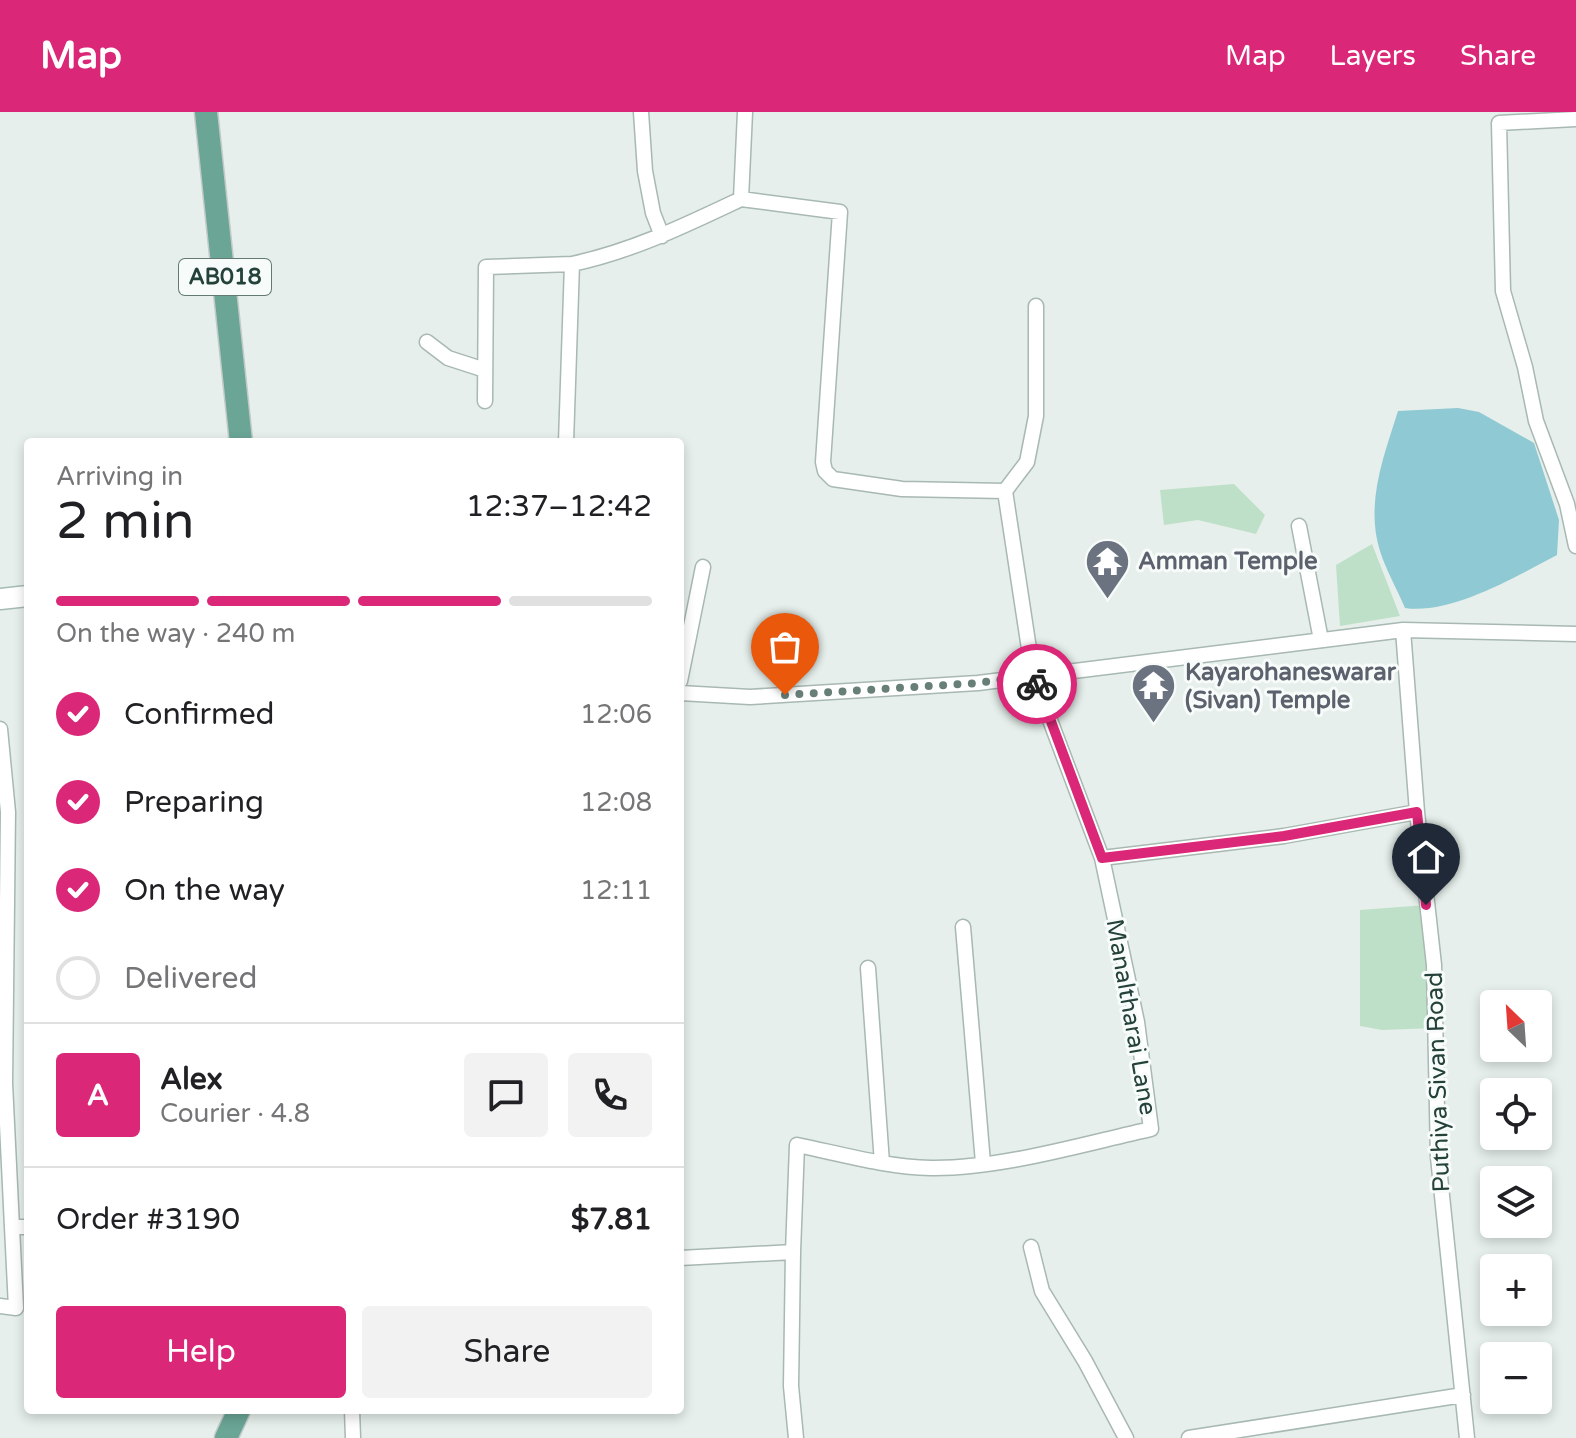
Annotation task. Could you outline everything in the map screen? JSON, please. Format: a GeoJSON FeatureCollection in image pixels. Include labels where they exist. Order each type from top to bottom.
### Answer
{"type":"FeatureCollection","features":[{"type":"Feature","properties":{"kind":"main road","name":"AB018"},"geometry":{"type":"LineString","coordinates":[[206,112],[241,438]]}},
{"type":"Feature","properties":{"kind":"main road"},"geometry":{"type":"LineString","coordinates":[[0,599],[24,596]]}},
{"type":"Feature","properties":{"kind":"main road"},"geometry":{"type":"LineString","coordinates":[[226,1438],[237,1414]]}},
{"type":"Feature","properties":{"kind":"street"},"geometry":{"type":"LineString","coordinates":[[641,112],[645,171],[653,213],[662,236]]}},
{"type":"Feature","properties":{"kind":"street"},"geometry":{"type":"LineString","coordinates":[[741,199],[745,112]]}},
{"type":"Feature","properties":{"kind":"street"},"geometry":{"type":"LineString","coordinates":[[1576,119],[1499,123],[1503,291],[1525,367],[1536,421],[1567,504],[1576,546]]}},
{"type":"Feature","properties":{"kind":"street"},"geometry":{"type":"LineString","coordinates":[[485,401],[486,267],[572,264],[612,255],[662,236],[741,199],[840,212],[823,462],[825,471],[833,479],[902,489],[1005,491],[1027,462],[1036,416],[1036,306]]}},
{"type":"Feature","properties":{"kind":"street"},"geometry":{"type":"LineString","coordinates":[[566,438],[572,264]]}},
{"type":"Feature","properties":{"kind":"street"},"geometry":{"type":"LineString","coordinates":[[427,342],[448,358],[485,370]]}},
{"type":"Feature","properties":{"kind":"street","name":"Manaltharai Lane"},"geometry":{"type":"LineString","coordinates":[[793,1252],[797,1145],[882,1163],[929,1168],[983,1163],[1151,1129],[1137,1022],[1102,858],[1033,675],[1005,491]]}},
{"type":"Feature","properties":{"kind":"street"},"geometry":{"type":"LineString","coordinates":[[1299,526],[1321,640]]}},
{"type":"Feature","properties":{"kind":"street"},"geometry":{"type":"LineString","coordinates":[[684,661],[703,567]]}},
{"type":"Feature","properties":{"kind":"street"},"geometry":{"type":"LineString","coordinates":[[684,693],[750,697],[978,683],[1403,630],[1576,634]]}},
{"type":"Feature","properties":{"kind":"street","name":"Puthiya Sivan Road"},"geometry":{"type":"LineString","coordinates":[[1403,630],[1417,812],[1434,965],[1438,1157],[1467,1438]]}},
{"type":"Feature","properties":{"kind":"street"},"geometry":{"type":"LineString","coordinates":[[0,729],[8,812],[5,1083],[16,1308],[0,1306]]}},
{"type":"Feature","properties":{"kind":"street"},"geometry":{"type":"LineString","coordinates":[[1102,858],[1284,836],[1417,812]]}},
{"type":"Feature","properties":{"kind":"street"},"geometry":{"type":"LineString","coordinates":[[963,927],[983,1163]]}},
{"type":"Feature","properties":{"kind":"street"},"geometry":{"type":"LineString","coordinates":[[868,968],[882,1163]]}},
{"type":"Feature","properties":{"kind":"street"},"geometry":{"type":"LineString","coordinates":[[12,1227],[24,1227]]}},
{"type":"Feature","properties":{"kind":"street"},"geometry":{"type":"LineString","coordinates":[[1031,1247],[1042,1291],[1085,1361],[1126,1438]]}},
{"type":"Feature","properties":{"kind":"street"},"geometry":{"type":"LineString","coordinates":[[684,1258],[793,1252],[791,1386],[796,1438]]}},
{"type":"Feature","properties":{"kind":"street"},"geometry":{"type":"LineString","coordinates":[[1189,1438],[1463,1395]]}},
{"type":"Feature","properties":{"kind":"street"},"geometry":{"type":"LineString","coordinates":[[352,1414],[353,1438]]}},
{"type":"Feature","properties":{"kind":"green space"},"geometry":{"type":"Polygon","coordinates":[[[1234,484],[1265,515],[1256,534],[1198,520],[1164,525],[1160,490],[1234,484]]]}},
{"type":"Feature","properties":{"kind":"green space"},"geometry":{"type":"Polygon","coordinates":[[[1372,544],[1400,616],[1340,626],[1336,565],[1372,544]]]}},
{"type":"Feature","properties":{"kind":"green space"},"geometry":{"type":"Polygon","coordinates":[[[1426,905],[1435,1028],[1382,1030],[1360,1026],[1360,910],[1426,905]]]}},
{"type":"Feature","properties":{"kind":"water"},"geometry":{"type":"Polygon","coordinates":[[[1458,408],[1479,412],[1534,443],[1559,520],[1557,555],[1463,600],[1423,609],[1405,608],[1382,558],[1376,533],[1375,497],[1382,462],[1398,411],[1458,408]]]}},
{"type":"Feature","properties":{"kind":"way so far"},"geometry":{"type":"LineString","coordinates":[[785,695],[978,683],[1033,675],[1037,684]]}},
{"type":"Feature","properties":{"kind":"place","name":"Amman Temple"},"geometry":{"type":"Point","coordinates":[1107,600]}},
{"type":"Feature","properties":{"kind":"place","name":"Kayarohaneswarar (Sivan) Temple"},"geometry":{"type":"Point","coordinates":[1154,725]}},
{"type":"Feature","properties":{"kind":"route"},"geometry":{"type":"LineString","coordinates":[[1037,684],[1102,858],[1284,836],[1417,812],[1426,905]]}}]}
